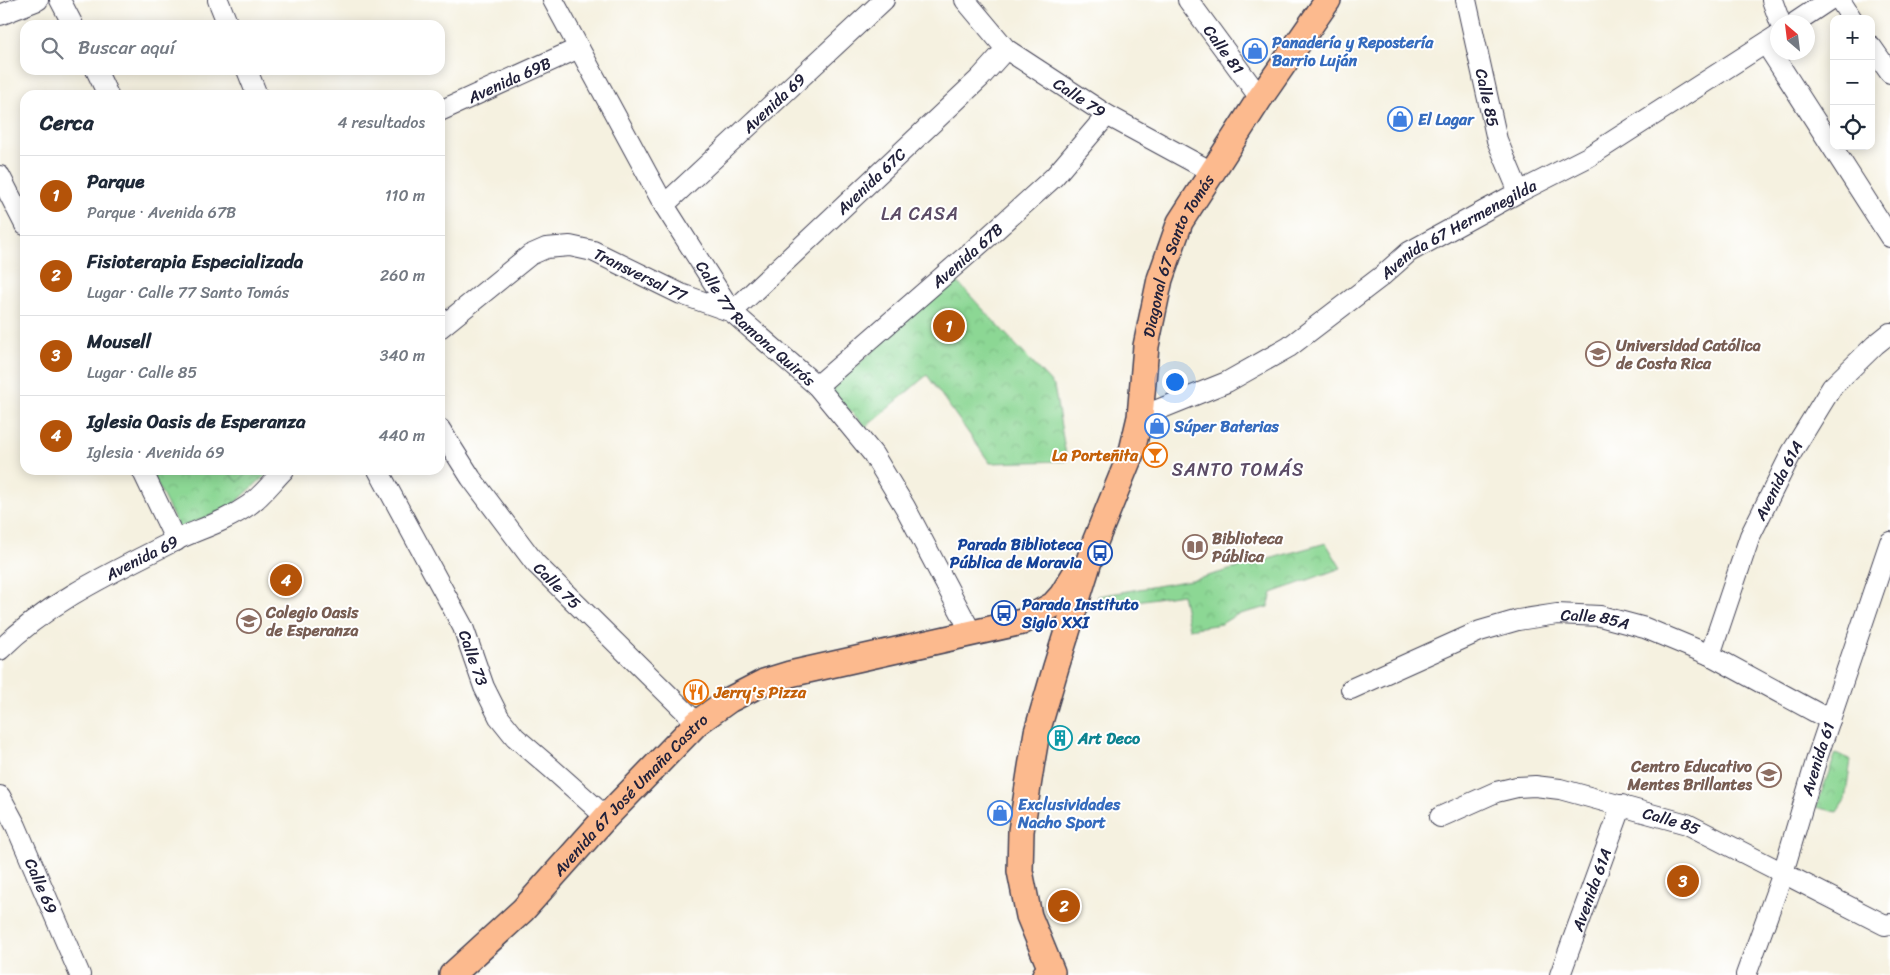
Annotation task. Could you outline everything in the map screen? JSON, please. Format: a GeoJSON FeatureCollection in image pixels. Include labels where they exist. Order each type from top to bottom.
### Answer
{"type":"FeatureCollection","features":[{"type":"Feature","properties":{"kind":"main road","name":"Diagonal 67 Santo Tomás"},"geometry":{"type":"LineString","coordinates":[[1096,542],[1132,452],[1140,417],[1146,346],[1160,279],[1180,222],[1260,98],[1328,0]]}},
{"type":"Feature","properties":{"kind":"main road","name":"Avenida 67 José Umaña Castro"},"geometry":{"type":"LineString","coordinates":[[452,975],[522,910],[606,817],[698,723],[729,700],[764,682],[782,677],[1022,622],[1053,605],[1062,595],[1096,542]]}},
{"type":"Feature","properties":{"kind":"main road"},"geometry":{"type":"LineString","coordinates":[[1050,974],[1029,916],[1020,871],[1021,831],[1037,732],[1096,542]]}},
{"type":"Feature","properties":{"kind":"main road"},"geometry":{"type":"LineString","coordinates":[[1022,622],[1035,624],[1047,630],[1054,641],[1058,654],[1056,667]]}},
{"type":"Feature","properties":{"kind":"street"},"geometry":{"type":"LineString","coordinates":[[0,15],[38,0]]}},
{"type":"Feature","properties":{"kind":"street"},"geometry":{"type":"LineString","coordinates":[[60,0],[70,20]]}},
{"type":"Feature","properties":{"kind":"street"},"geometry":{"type":"LineString","coordinates":[[218,0],[226,20]]}},
{"type":"Feature","properties":{"kind":"street","name":"Calle 77 Ramona Quirós"},"geometry":{"type":"LineString","coordinates":[[553,0],[664,205],[732,312],[817,386],[872,454],[905,507],[972,634]]}},
{"type":"Feature","properties":{"kind":"street","name":"Avenida 69"},"geometry":{"type":"LineString","coordinates":[[664,205],[884,0]]}},
{"type":"Feature","properties":{"kind":"street","name":"Calle 79"},"geometry":{"type":"LineString","coordinates":[[965,0],[1006,49],[1107,115],[1212,172]]}},
{"type":"Feature","properties":{"kind":"street","name":"Calle 81"},"geometry":{"type":"LineString","coordinates":[[1188,0],[1260,98]]}},
{"type":"Feature","properties":{"kind":"street","name":"Calle 85"},"geometry":{"type":"LineString","coordinates":[[1466,0],[1497,140],[1519,192]]}},
{"type":"Feature","properties":{"kind":"street"},"geometry":{"type":"LineString","coordinates":[[1772,0],[1777,15]]}},
{"type":"Feature","properties":{"kind":"street"},"geometry":{"type":"LineString","coordinates":[[1806,15],[1829,0]]}},
{"type":"Feature","properties":{"kind":"street"},"geometry":{"type":"LineString","coordinates":[[1840,0],[1849,15]]}},
{"type":"Feature","properties":{"kind":"street","name":"Avenida 67 Hermenegilda"},"geometry":{"type":"LineString","coordinates":[[1140,417],[1226,382],[1289,347],[1382,276],[1409,252],[1588,157],[1770,41]]}},
{"type":"Feature","properties":{"kind":"street","name":"Avenida 69B"},"geometry":{"type":"LineString","coordinates":[[445,109],[579,48]]}},
{"type":"Feature","properties":{"kind":"street","name":"Avenida 67C"},"geometry":{"type":"LineString","coordinates":[[732,312],[980,78],[1006,49]]}},
{"type":"Feature","properties":{"kind":"street"},"geometry":{"type":"LineString","coordinates":[[1875,52],[1890,73]]}},
{"type":"Feature","properties":{"kind":"street"},"geometry":{"type":"LineString","coordinates":[[1784,60],[1890,237]]}},
{"type":"Feature","properties":{"kind":"street"},"geometry":{"type":"LineString","coordinates":[[98,75],[106,90]]}},
{"type":"Feature","properties":{"kind":"street"},"geometry":{"type":"LineString","coordinates":[[249,75],[255,90]]}},
{"type":"Feature","properties":{"kind":"street","name":"Avenida 67B"},"geometry":{"type":"LineString","coordinates":[[817,386],[1054,177],[1107,115]]}},
{"type":"Feature","properties":{"kind":"street"},"geometry":{"type":"LineString","coordinates":[[0,176],[20,216]]}},
{"type":"Feature","properties":{"kind":"street","name":"Transversal 77"},"geometry":{"type":"LineString","coordinates":[[445,324],[530,255],[546,248],[570,246],[593,251],[680,294],[732,312]]}},
{"type":"Feature","properties":{"kind":"street","name":"Avenida 61A"},"geometry":{"type":"LineString","coordinates":[[1710,655],[1750,536],[1792,452],[1832,386],[1875,344],[1890,334]]}},
{"type":"Feature","properties":{"kind":"street","name":"Calle 75"},"geometry":{"type":"LineString","coordinates":[[445,437],[471,478],[535,563],[698,723]]}},
{"type":"Feature","properties":{"kind":"street"},"geometry":{"type":"LineString","coordinates":[[144,475],[176,540]]}},
{"type":"Feature","properties":{"kind":"street","name":"Avenida 69"},"geometry":{"type":"LineString","coordinates":[[0,650],[41,616],[80,589],[176,540],[221,522],[250,504],[279,475]]}},
{"type":"Feature","properties":{"kind":"street","name":"Calle 73"},"geometry":{"type":"LineString","coordinates":[[381,475],[464,627],[484,687],[499,717],[515,737],[606,817]]}},
{"type":"Feature","properties":{"kind":"street","name":"Avenida 61"},"geometry":{"type":"LineString","coordinates":[[1746,975],[1783,873],[1817,758],[1890,542]]}},
{"type":"Feature","properties":{"kind":"street","name":"Calle 85A"},"geometry":{"type":"LineString","coordinates":[[1351,689],[1480,631],[1518,620],[1557,614],[1600,616],[1636,626],[1710,655],[1830,720]]}},
{"type":"Feature","properties":{"kind":"street","name":"Calle 85"},"geometry":{"type":"LineString","coordinates":[[1440,817],[1496,792],[1518,787],[1535,786],[1560,789],[1687,824],[1885,925],[1890,924]]}},
{"type":"Feature","properties":{"kind":"street","name":"Calle 69"},"geometry":{"type":"LineString","coordinates":[[0,796],[16,826],[77,974]]}},
{"type":"Feature","properties":{"kind":"street","name":"Avenida 61A"},"geometry":{"type":"LineString","coordinates":[[1560,975],[1622,805]]}},
{"type":"Feature","properties":{"kind":"green space"},"geometry":{"type":"Polygon","coordinates":[[[953,277],[1054,386],[1067,461],[990,463],[927,375],[866,427],[830,390],[953,277]]]}},
{"type":"Feature","properties":{"kind":"green space"},"geometry":{"type":"Polygon","coordinates":[[[152,475],[266,475],[230,508],[179,528],[152,475]]]}},
{"type":"Feature","properties":{"kind":"green space"},"geometry":{"type":"Polygon","coordinates":[[[231,475],[245,475],[238,482],[231,475]]]}},
{"type":"Feature","properties":{"kind":"green space"},"geometry":{"type":"Polygon","coordinates":[[[1326,543],[1341,568],[1272,593],[1268,607],[1236,615],[1221,624],[1189,629],[1182,594],[1099,607],[1098,596],[1197,579],[1326,543]]]}},
{"type":"Feature","properties":{"kind":"green space"},"geometry":{"type":"Polygon","coordinates":[[[1836,753],[1851,760],[1845,800],[1837,812],[1816,807],[1836,753]]]}},
{"type":"Feature","properties":{"kind":"place","name":"Panadería y Repostería Barrio Luján"},"geometry":{"type":"Point","coordinates":[1255,51]}},
{"type":"Feature","properties":{"kind":"place","name":"El Lagar"},"geometry":{"type":"Point","coordinates":[1400,119]}},
{"type":"Feature","properties":{"kind":"place","name":"Parque"},"geometry":{"type":"Point","coordinates":[949,326]}},
{"type":"Feature","properties":{"kind":"place","name":"Universidad Católica de Costa Rica"},"geometry":{"type":"Point","coordinates":[1598,354]}},
{"type":"Feature","properties":{"kind":"place","name":"Súper Baterias"},"geometry":{"type":"Point","coordinates":[1157,426]}},
{"type":"Feature","properties":{"kind":"place","name":"La Porteñita"},"geometry":{"type":"Point","coordinates":[1155,455]}},
{"type":"Feature","properties":{"kind":"place","name":"Biblioteca Pública"},"geometry":{"type":"Point","coordinates":[1195,547]}},
{"type":"Feature","properties":{"kind":"place","name":"Parada Biblioteca Pública de Moravia"},"geometry":{"type":"Point","coordinates":[1100,553]}},
{"type":"Feature","properties":{"kind":"place","name":"Iglesia Oasis de Esperanza"},"geometry":{"type":"Point","coordinates":[286,580]}},
{"type":"Feature","properties":{"kind":"place","name":"Parada Instituto Siglo XXI"},"geometry":{"type":"Point","coordinates":[1004,613]}},
{"type":"Feature","properties":{"kind":"place","name":"Colegio Oasis de Esperanza"},"geometry":{"type":"Point","coordinates":[249,621]}},
{"type":"Feature","properties":{"kind":"place","name":"Jerry's Pizza"},"geometry":{"type":"Point","coordinates":[696,692]}},
{"type":"Feature","properties":{"kind":"place","name":"Art Deco"},"geometry":{"type":"Point","coordinates":[1060,738]}},
{"type":"Feature","properties":{"kind":"place","name":"Centro Educativo Mentes Brillantes"},"geometry":{"type":"Point","coordinates":[1769,775]}},
{"type":"Feature","properties":{"kind":"place","name":"Exclusividades Nacho Sport"},"geometry":{"type":"Point","coordinates":[1000,813]}},
{"type":"Feature","properties":{"kind":"place","name":"Mousell"},"geometry":{"type":"Point","coordinates":[1683,881]}},
{"type":"Feature","properties":{"kind":"place","name":"Fisioterapia Especializada"},"geometry":{"type":"Point","coordinates":[1064,906]}},
{"type":"Feature","properties":{"kind":"district","name":"LA CASA"},"geometry":{"type":"Point","coordinates":[920,214]}},
{"type":"Feature","properties":{"kind":"district","name":"SANTO TOMÁS"},"geometry":{"type":"Point","coordinates":[1238,470]}}]}
